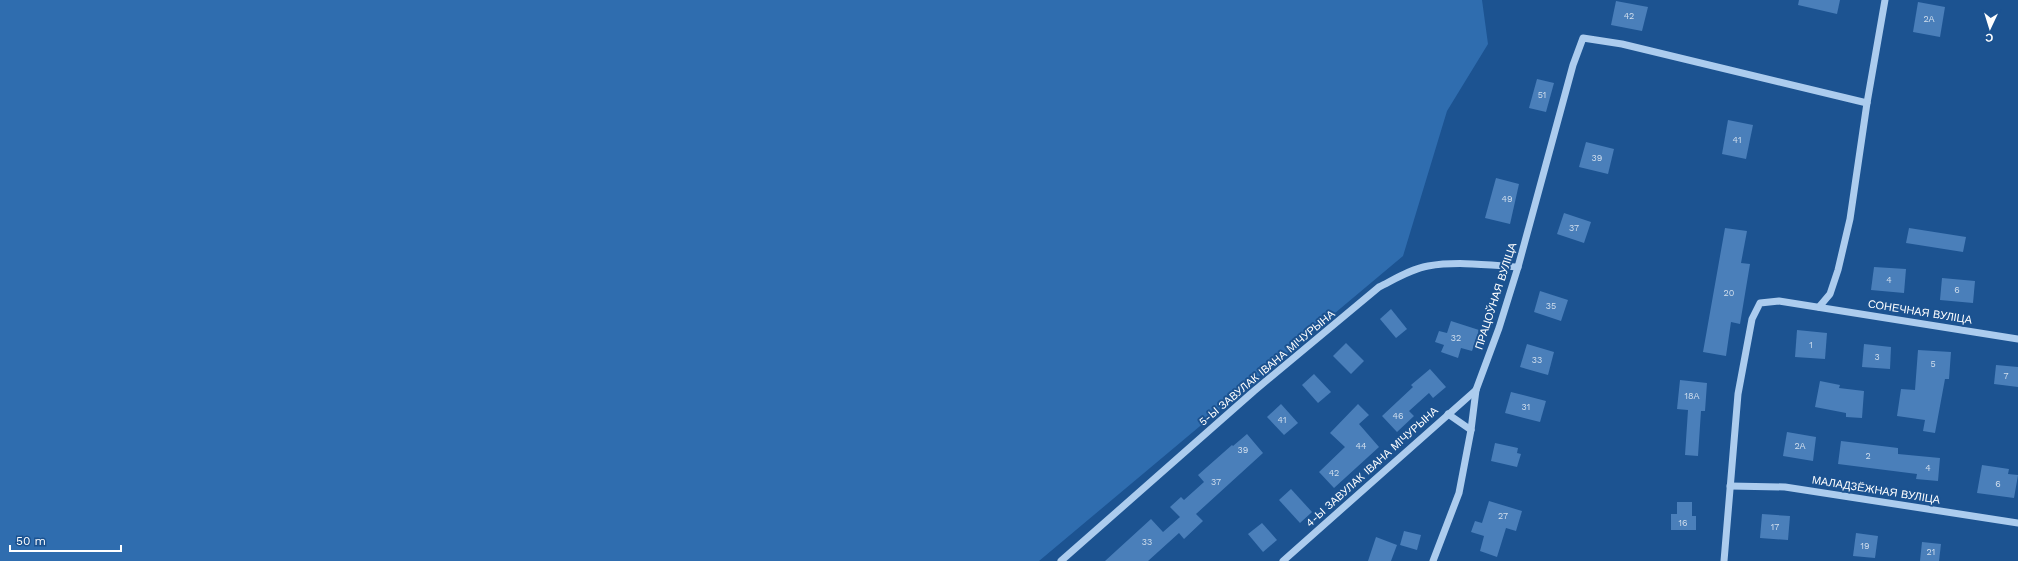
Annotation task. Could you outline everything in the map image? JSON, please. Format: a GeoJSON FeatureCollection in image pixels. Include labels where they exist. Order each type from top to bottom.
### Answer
{"type":"FeatureCollection","features":[{"type":"Feature","properties":{"kind":"street"},"geometry":{"type":"LineString","coordinates":[[1819,307],[1830,294],[1838,270],[1850,219],[1867,103],[1885,0]]}},
{"type":"Feature","properties":{"kind":"street","name":"ПРАЦОЎНАЯ ВУЛІЦА"},"geometry":{"type":"LineString","coordinates":[[1433,561],[1459,493],[1471,430],[1476,390],[1499,328],[1518,266],[1572,65],[1583,38],[1622,44],[1867,103]]}},
{"type":"Feature","properties":{"kind":"street","name":"5-Ы ЗАВУЛАК ІВАНА МІЧУРЫНА"},"geometry":{"type":"LineString","coordinates":[[1061,561],[1254,391],[1379,287],[1403,274],[1427,266],[1456,264],[1518,266]]}},
{"type":"Feature","properties":{"kind":"street","name":"СОНЕЧНАЯ ВУЛІЦА"},"geometry":{"type":"LineString","coordinates":[[1730,486],[1738,394],[1752,319],[1760,303],[1779,301],[2018,339]]}},
{"type":"Feature","properties":{"kind":"street","name":"4-Ы ЗАВУЛАК ІВАНА МІЧУРЫНА"},"geometry":{"type":"LineString","coordinates":[[1283,561],[1476,390]]}},
{"type":"Feature","properties":{"kind":"street"},"geometry":{"type":"LineString","coordinates":[[1448,414],[1471,430]]}},
{"type":"Feature","properties":{"kind":"street"},"geometry":{"type":"LineString","coordinates":[[1724,561],[1730,486]]}},
{"type":"Feature","properties":{"kind":"street","name":"МАЛАДЗЁЖНАЯ ВУЛІЦА"},"geometry":{"type":"LineString","coordinates":[[1730,486],[1785,487],[2018,523]]}},
{"type":"Feature","properties":{"kind":"shaded area"},"geometry":{"type":"Polygon","coordinates":[[[0,0],[1482,0],[1488,44],[1447,111],[1403,256],[1039,561],[0,561],[0,0]]]}},
{"type":"Feature","properties":{"kind":"building"},"geometry":{"type":"Polygon","coordinates":[[[1799,0],[1840,0],[1837,14],[1798,5],[1799,0]]]}},
{"type":"Feature","properties":{"kind":"building"},"geometry":{"type":"Polygon","coordinates":[[[1616,1],[1648,7],[1642,31],[1611,25],[1616,1]]]}},
{"type":"Feature","properties":{"kind":"building"},"geometry":{"type":"Polygon","coordinates":[[[1918,2],[1945,7],[1940,37],[1913,32],[1918,2]]]}},
{"type":"Feature","properties":{"kind":"building"},"geometry":{"type":"Polygon","coordinates":[[[1537,79],[1554,83],[1546,112],[1529,108],[1537,79]]]}},
{"type":"Feature","properties":{"kind":"building"},"geometry":{"type":"Polygon","coordinates":[[[1728,120],[1753,125],[1746,159],[1722,154],[1728,120]]]}},
{"type":"Feature","properties":{"kind":"building"},"geometry":{"type":"Polygon","coordinates":[[[1586,142],[1614,149],[1608,174],[1579,167],[1586,142]]]}},
{"type":"Feature","properties":{"kind":"building"},"geometry":{"type":"Polygon","coordinates":[[[1496,178],[1519,184],[1510,224],[1485,218],[1496,178]]]}},
{"type":"Feature","properties":{"kind":"building"},"geometry":{"type":"Polygon","coordinates":[[[1564,213],[1591,222],[1584,243],[1557,234],[1564,213]]]}},
{"type":"Feature","properties":{"kind":"building"},"geometry":{"type":"Polygon","coordinates":[[[1725,228],[1747,231],[1741,263],[1750,264],[1740,324],[1731,322],[1726,356],[1703,352],[1725,228]]]}},
{"type":"Feature","properties":{"kind":"building"},"geometry":{"type":"Polygon","coordinates":[[[1909,228],[1966,237],[1963,252],[1906,243],[1909,228]]]}},
{"type":"Feature","properties":{"kind":"building"},"geometry":{"type":"Polygon","coordinates":[[[1874,267],[1906,269],[1904,293],[1871,290],[1874,267]]]}},
{"type":"Feature","properties":{"kind":"building"},"geometry":{"type":"Polygon","coordinates":[[[1942,278],[1975,281],[1973,303],[1940,300],[1942,278]]]}},
{"type":"Feature","properties":{"kind":"building"},"geometry":{"type":"Polygon","coordinates":[[[1540,291],[1568,300],[1561,321],[1534,312],[1540,291]]]}},
{"type":"Feature","properties":{"kind":"building"},"geometry":{"type":"Polygon","coordinates":[[[1391,309],[1407,329],[1396,338],[1380,319],[1391,309]]]}},
{"type":"Feature","properties":{"kind":"building"},"geometry":{"type":"Polygon","coordinates":[[[1451,321],[1479,330],[1472,351],[1461,348],[1458,358],[1441,352],[1444,345],[1435,342],[1439,331],[1447,333],[1451,321]]]}},
{"type":"Feature","properties":{"kind":"building"},"geometry":{"type":"Polygon","coordinates":[[[1797,330],[1827,333],[1825,359],[1795,357],[1797,330]]]}},
{"type":"Feature","properties":{"kind":"building"},"geometry":{"type":"Polygon","coordinates":[[[1346,343],[1364,361],[1351,374],[1333,356],[1346,343]]]}},
{"type":"Feature","properties":{"kind":"building"},"geometry":{"type":"Polygon","coordinates":[[[1527,344],[1554,352],[1548,375],[1520,367],[1527,344]]]}},
{"type":"Feature","properties":{"kind":"building"},"geometry":{"type":"Polygon","coordinates":[[[1864,344],[1891,347],[1890,369],[1862,367],[1864,344]]]}},
{"type":"Feature","properties":{"kind":"building"},"geometry":{"type":"Polygon","coordinates":[[[1918,350],[1951,352],[1949,379],[1945,379],[1935,433],[1923,431],[1925,420],[1897,416],[1901,389],[1915,390],[1918,350]]]}},
{"type":"Feature","properties":{"kind":"building"},"geometry":{"type":"Polygon","coordinates":[[[1996,365],[2018,367],[2018,387],[1994,384],[1996,365]]]}},
{"type":"Feature","properties":{"kind":"building"},"geometry":{"type":"Polygon","coordinates":[[[1430,369],[1446,387],[1433,398],[1429,393],[1409,411],[1414,416],[1397,432],[1382,416],[1413,387],[1411,385],[1430,369]]]}},
{"type":"Feature","properties":{"kind":"building"},"geometry":{"type":"Polygon","coordinates":[[[1314,374],[1331,392],[1318,403],[1302,385],[1314,374]]]}},
{"type":"Feature","properties":{"kind":"building"},"geometry":{"type":"Polygon","coordinates":[[[1680,380],[1707,383],[1705,411],[1701,411],[1698,456],[1685,455],[1688,410],[1677,409],[1680,380]]]}},
{"type":"Feature","properties":{"kind":"building"},"geometry":{"type":"Polygon","coordinates":[[[1820,381],[1840,385],[1839,388],[1864,391],[1862,418],[1846,417],[1846,413],[1815,407],[1820,381]]]}},
{"type":"Feature","properties":{"kind":"building"},"geometry":{"type":"Polygon","coordinates":[[[1511,392],[1546,401],[1540,422],[1505,413],[1511,392]]]}},
{"type":"Feature","properties":{"kind":"building"},"geometry":{"type":"Polygon","coordinates":[[[1281,404],[1298,423],[1284,435],[1267,417],[1281,404]]]}},
{"type":"Feature","properties":{"kind":"building"},"geometry":{"type":"Polygon","coordinates":[[[1358,404],[1369,415],[1359,424],[1379,447],[1334,488],[1319,472],[1345,447],[1330,433],[1358,404]]]}},
{"type":"Feature","properties":{"kind":"building"},"geometry":{"type":"Polygon","coordinates":[[[1787,432],[1816,437],[1813,461],[1783,456],[1787,432]]]}},
{"type":"Feature","properties":{"kind":"building"},"geometry":{"type":"Polygon","coordinates":[[[1247,434],[1263,453],[1196,514],[1203,521],[1184,539],[1179,533],[1148,561],[1105,561],[1151,519],[1163,532],[1180,517],[1170,507],[1181,497],[1184,500],[1204,482],[1198,475],[1247,434]]]}},
{"type":"Feature","properties":{"kind":"building"},"geometry":{"type":"Polygon","coordinates":[[[1841,441],[1898,448],[1898,454],[1940,458],[1938,481],[1916,479],[1917,474],[1838,464],[1841,441]]]}},
{"type":"Feature","properties":{"kind":"building"},"geometry":{"type":"Polygon","coordinates":[[[1495,443],[1518,448],[1517,453],[1521,454],[1517,467],[1491,461],[1495,443]]]}},
{"type":"Feature","properties":{"kind":"building"},"geometry":{"type":"Polygon","coordinates":[[[1982,465],[2009,469],[2008,474],[2018,475],[2014,498],[1977,493],[1982,465]]]}},
{"type":"Feature","properties":{"kind":"building"},"geometry":{"type":"Polygon","coordinates":[[[1291,489],[1312,512],[1300,523],[1279,500],[1291,489]]]}},
{"type":"Feature","properties":{"kind":"building"},"geometry":{"type":"Polygon","coordinates":[[[1489,501],[1522,511],[1516,531],[1506,528],[1497,557],[1480,551],[1484,536],[1471,532],[1475,521],[1482,523],[1489,501]]]}},
{"type":"Feature","properties":{"kind":"building"},"geometry":{"type":"Polygon","coordinates":[[[1677,502],[1692,502],[1692,516],[1696,516],[1696,530],[1671,530],[1671,514],[1677,514],[1677,502]]]}},
{"type":"Feature","properties":{"kind":"building"},"geometry":{"type":"Polygon","coordinates":[[[1762,514],[1790,516],[1788,540],[1760,538],[1762,514]]]}},
{"type":"Feature","properties":{"kind":"building"},"geometry":{"type":"Polygon","coordinates":[[[1262,523],[1277,540],[1263,552],[1248,534],[1262,523]]]}},
{"type":"Feature","properties":{"kind":"building"},"geometry":{"type":"Polygon","coordinates":[[[1404,531],[1421,535],[1417,550],[1400,545],[1404,531]]]}},
{"type":"Feature","properties":{"kind":"building"},"geometry":{"type":"Polygon","coordinates":[[[1856,533],[1878,536],[1875,558],[1853,556],[1856,533]]]}},
{"type":"Feature","properties":{"kind":"building"},"geometry":{"type":"Polygon","coordinates":[[[1376,537],[1397,545],[1391,561],[1368,561],[1376,537]]]}},
{"type":"Feature","properties":{"kind":"building"},"geometry":{"type":"Polygon","coordinates":[[[1922,542],[1941,544],[1939,561],[1920,561],[1922,542]]]}}]}
